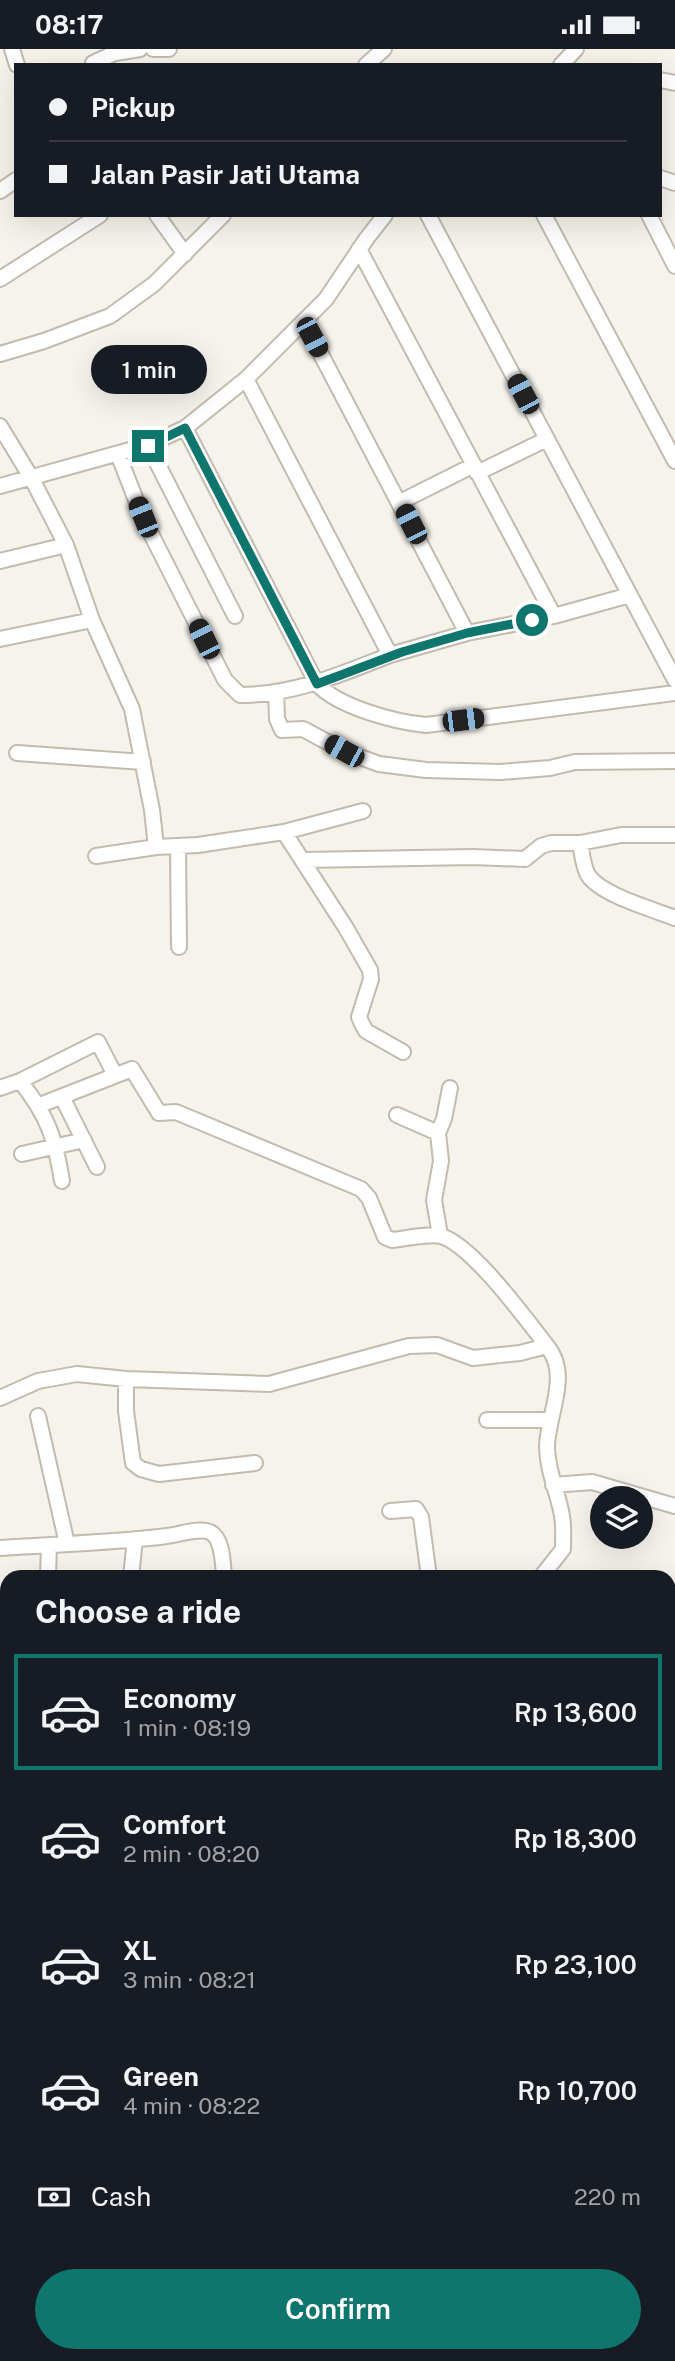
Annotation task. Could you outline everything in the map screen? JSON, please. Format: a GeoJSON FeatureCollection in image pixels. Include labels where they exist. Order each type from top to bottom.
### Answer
{"type":"FeatureCollection","features":[{"type":"Feature","properties":{"kind":"street"},"geometry":{"type":"LineString","coordinates":[[92,59],[140,49]]}},
{"type":"Feature","properties":{"kind":"street"},"geometry":{"type":"LineString","coordinates":[[153,49],[169,49]]}},
{"type":"Feature","properties":{"kind":"street"},"geometry":{"type":"LineString","coordinates":[[368,63],[384,49]]}},
{"type":"Feature","properties":{"kind":"street"},"geometry":{"type":"LineString","coordinates":[[563,63],[576,49]]}},
{"type":"Feature","properties":{"kind":"street"},"geometry":{"type":"LineString","coordinates":[[0,279],[97,217]]}},
{"type":"Feature","properties":{"kind":"street"},"geometry":{"type":"LineString","coordinates":[[158,217],[184,254]]}},
{"type":"Feature","properties":{"kind":"street"},"geometry":{"type":"LineString","coordinates":[[0,354],[110,316],[154,284],[221,217]]}},
{"type":"Feature","properties":{"kind":"street"},"geometry":{"type":"LineString","coordinates":[[0,486],[148,446],[185,428],[246,379],[326,299],[383,217]]}},
{"type":"Feature","properties":{"kind":"street"},"geometry":{"type":"LineString","coordinates":[[429,217],[675,680]]}},
{"type":"Feature","properties":{"kind":"street"},"geometry":{"type":"LineString","coordinates":[[545,217],[675,461]]}},
{"type":"Feature","properties":{"kind":"street"},"geometry":{"type":"LineString","coordinates":[[650,217],[675,266]]}},
{"type":"Feature","properties":{"kind":"street"},"geometry":{"type":"LineString","coordinates":[[359,249],[554,616]]}},
{"type":"Feature","properties":{"kind":"street"},"geometry":{"type":"LineString","coordinates":[[304,322],[467,633]]}},
{"type":"Feature","properties":{"kind":"street"},"geometry":{"type":"LineString","coordinates":[[246,379],[390,655]]}},
{"type":"Feature","properties":{"kind":"street"},"geometry":{"type":"LineString","coordinates":[[0,426],[32,479],[66,545],[92,620],[132,709],[156,847]]}},
{"type":"Feature","properties":{"kind":"street"},"geometry":{"type":"LineString","coordinates":[[185,428],[317,684],[327,694],[354,706],[406,722],[426,725],[675,694]]}},
{"type":"Feature","properties":{"kind":"street"},"geometry":{"type":"LineString","coordinates":[[400,502],[547,439]]}},
{"type":"Feature","properties":{"kind":"street"},"geometry":{"type":"LineString","coordinates":[[148,446],[235,616]]}},
{"type":"Feature","properties":{"kind":"street"},"geometry":{"type":"LineString","coordinates":[[118,454],[143,517],[225,680],[240,695],[276,692],[317,684],[390,655],[467,633],[554,616],[630,595]]}},
{"type":"Feature","properties":{"kind":"street"},"geometry":{"type":"LineString","coordinates":[[0,561],[66,545]]}},
{"type":"Feature","properties":{"kind":"street"},"geometry":{"type":"LineString","coordinates":[[0,639],[92,620]]}},
{"type":"Feature","properties":{"kind":"street"},"geometry":{"type":"LineString","coordinates":[[276,692],[277,719],[282,730],[303,729],[344,751],[379,764],[426,770],[500,772],[550,768],[576,762],[675,761]]}},
{"type":"Feature","properties":{"kind":"street"},"geometry":{"type":"LineString","coordinates":[[17,753],[143,762]]}},
{"type":"Feature","properties":{"kind":"street"},"geometry":{"type":"LineString","coordinates":[[96,856],[284,832],[363,811]]}},
{"type":"Feature","properties":{"kind":"street"},"geometry":{"type":"LineString","coordinates":[[284,832],[371,974],[359,1017],[362,1024],[366,1031],[403,1052]]}},
{"type":"Feature","properties":{"kind":"street"},"geometry":{"type":"LineString","coordinates":[[303,860],[473,857],[525,859],[541,846],[551,843],[580,843],[621,835],[675,835]]}},
{"type":"Feature","properties":{"kind":"street"},"geometry":{"type":"LineString","coordinates":[[580,843],[586,872],[594,882],[612,893],[675,918]]}},
{"type":"Feature","properties":{"kind":"street"},"geometry":{"type":"LineString","coordinates":[[178,846],[179,947]]}},
{"type":"Feature","properties":{"kind":"street"},"geometry":{"type":"LineString","coordinates":[[0,1088],[20,1081],[98,1042],[115,1076]]}},
{"type":"Feature","properties":{"kind":"street"},"geometry":{"type":"LineString","coordinates":[[40,1105],[132,1069],[159,1113],[176,1112],[361,1189],[369,1198],[385,1237],[392,1240],[440,1235],[465,1250],[554,1355],[559,1373],[547,1445],[553,1485],[562,1516],[563,1549],[546,1570]]}},
{"type":"Feature","properties":{"kind":"street"},"geometry":{"type":"LineString","coordinates":[[20,1081],[40,1105],[56,1146],[62,1181]]}},
{"type":"Feature","properties":{"kind":"street"},"geometry":{"type":"LineString","coordinates":[[440,1235],[434,1200],[441,1161],[438,1133],[444,1119],[450,1088]]}},
{"type":"Feature","properties":{"kind":"street"},"geometry":{"type":"LineString","coordinates":[[62,1097],[97,1167]]}},
{"type":"Feature","properties":{"kind":"street"},"geometry":{"type":"LineString","coordinates":[[397,1115],[438,1133]]}},
{"type":"Feature","properties":{"kind":"street"},"geometry":{"type":"LineString","coordinates":[[22,1154],[83,1140]]}},
{"type":"Feature","properties":{"kind":"street"},"geometry":{"type":"LineString","coordinates":[[0,1398],[38,1381],[77,1374],[126,1379],[269,1384],[409,1346],[437,1345],[473,1357],[520,1353],[547,1346]]}},
{"type":"Feature","properties":{"kind":"street"},"geometry":{"type":"LineString","coordinates":[[126,1379],[126,1411],[133,1463],[141,1469],[159,1474],[256,1463]]}},
{"type":"Feature","properties":{"kind":"street"},"geometry":{"type":"LineString","coordinates":[[38,1416],[67,1544]]}},
{"type":"Feature","properties":{"kind":"street"},"geometry":{"type":"LineString","coordinates":[[487,1420],[551,1420]]}},
{"type":"Feature","properties":{"kind":"street"},"geometry":{"type":"LineString","coordinates":[[553,1485],[592,1482],[675,1506]]}},
{"type":"Feature","properties":{"kind":"street"},"geometry":{"type":"LineString","coordinates":[[390,1511],[416,1509],[421,1517],[428,1570]]}},
{"type":"Feature","properties":{"kind":"street"},"geometry":{"type":"LineString","coordinates":[[0,1548],[209,1532],[216,1537],[223,1570]]}},
{"type":"Feature","properties":{"kind":"street"},"geometry":{"type":"LineString","coordinates":[[132,1570],[135,1539]]}},
{"type":"Feature","properties":{"kind":"street"},"geometry":{"type":"LineString","coordinates":[[48,1570],[49,1545]]}},
{"type":"Feature","properties":{"kind":"route"},"geometry":{"type":"LineString","coordinates":[[148,446],[185,428],[317,684],[390,655],[467,633],[532,620]]}}]}
